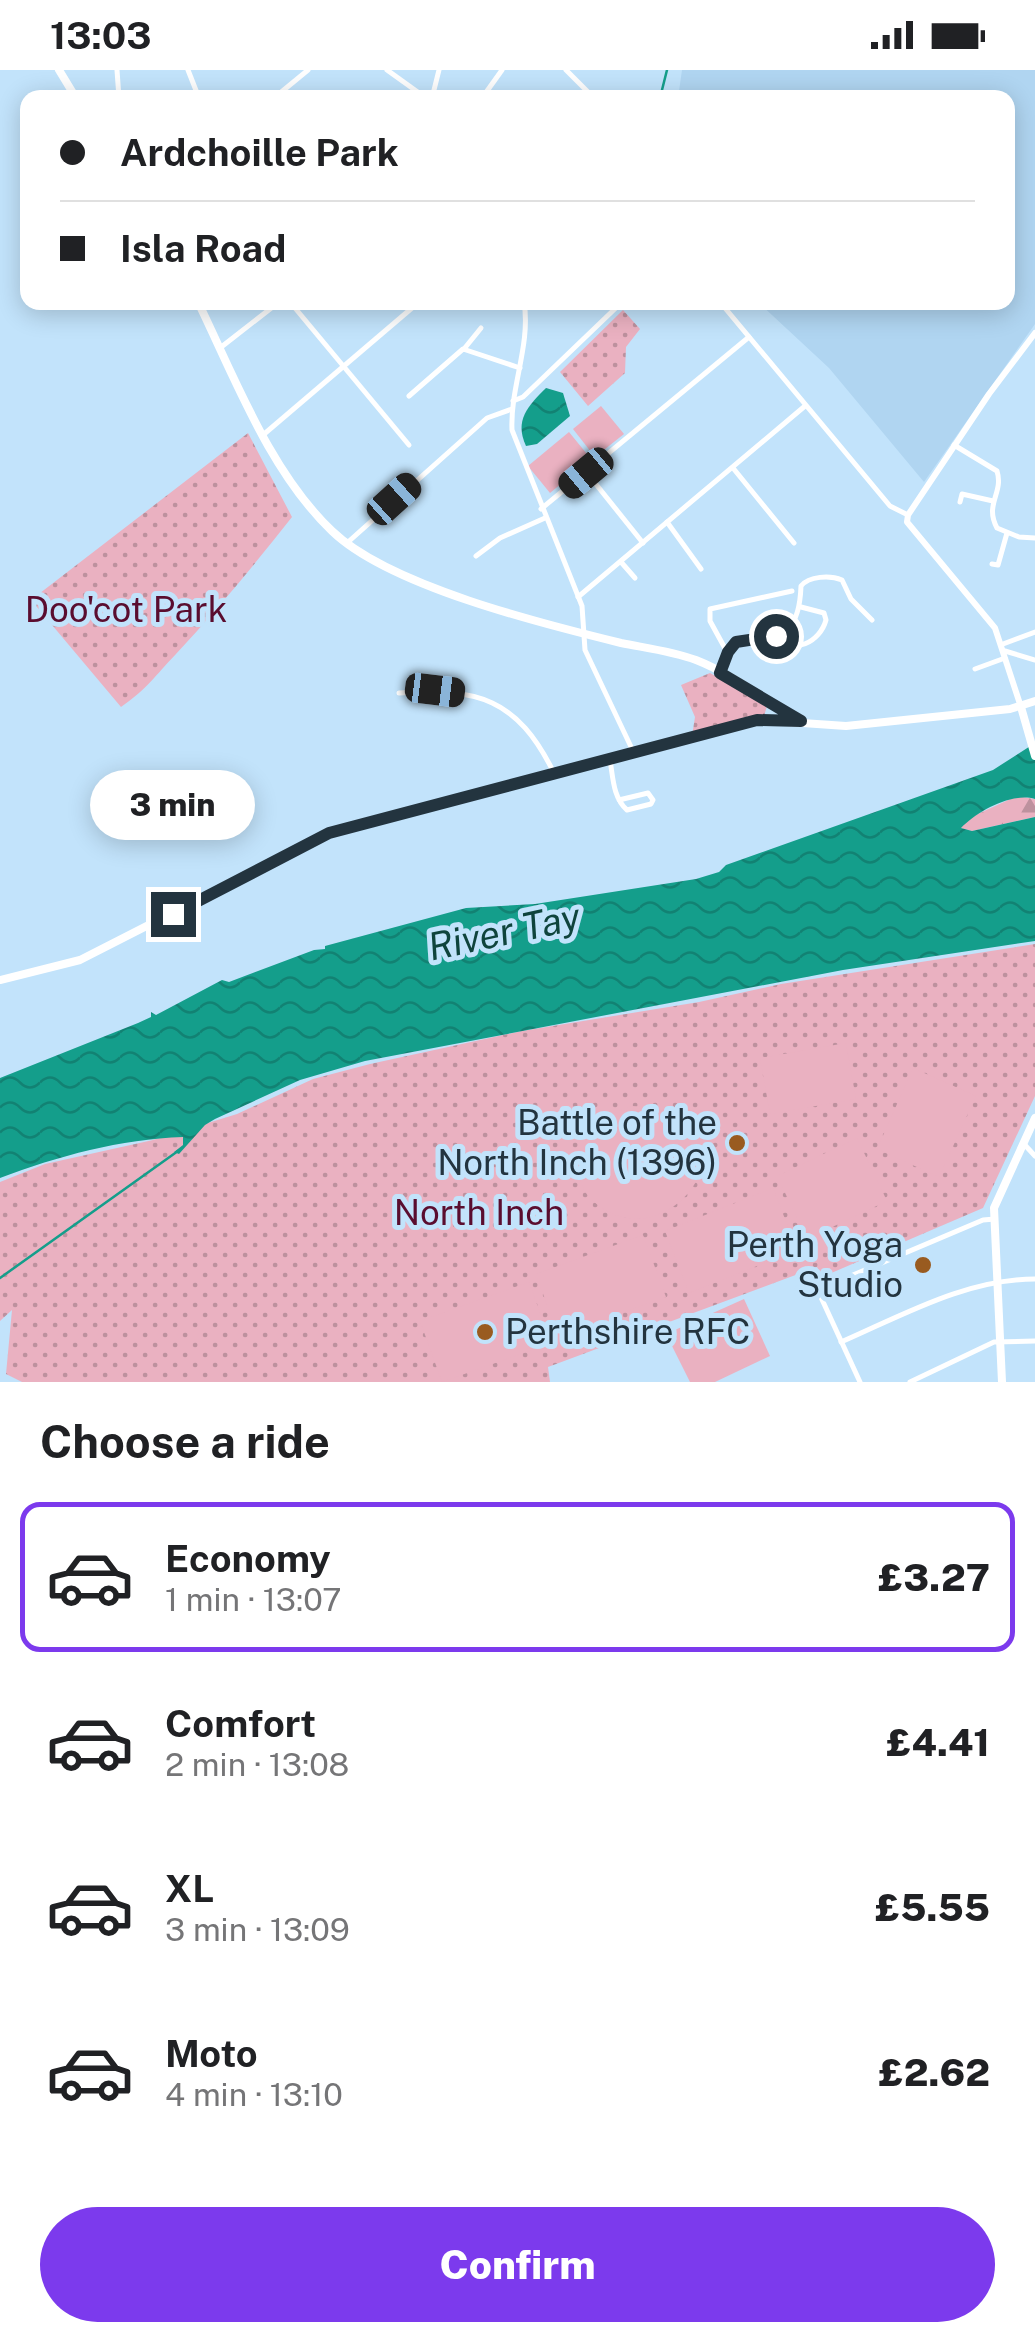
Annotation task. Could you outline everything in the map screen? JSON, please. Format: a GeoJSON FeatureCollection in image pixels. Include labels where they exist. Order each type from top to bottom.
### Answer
{"type":"FeatureCollection","features":[{"type":"Feature","properties":{"kind":"main road"},"geometry":{"type":"LineString","coordinates":[[202,310],[263,435],[300,492],[347,543],[420,581],[484,604],[694,659],[801,721]]}},
{"type":"Feature","properties":{"kind":"main road"},"geometry":{"type":"LineString","coordinates":[[0,980],[80,960],[329,833],[757,720],[853,725],[1021,707],[1035,701]]}},
{"type":"Feature","properties":{"kind":"main road"},"geometry":{"type":"LineString","coordinates":[[1021,707],[1035,756]]}},
{"type":"Feature","properties":{"kind":"main road"},"geometry":{"type":"LineString","coordinates":[[1002,1382],[996,1199],[1035,1118]]}},
{"type":"Feature","properties":{"kind":"street"},"geometry":{"type":"LineString","coordinates":[[284,90],[308,70]]}},
{"type":"Feature","properties":{"kind":"street"},"geometry":{"type":"LineString","coordinates":[[387,70],[417,90]]}},
{"type":"Feature","properties":{"kind":"street"},"geometry":{"type":"LineString","coordinates":[[566,70],[586,90]]}},
{"type":"Feature","properties":{"kind":"street"},"geometry":{"type":"LineString","coordinates":[[220,348],[268,310]]}},
{"type":"Feature","properties":{"kind":"street"},"geometry":{"type":"LineString","coordinates":[[296,310],[409,445]]}},
{"type":"Feature","properties":{"kind":"street"},"geometry":{"type":"LineString","coordinates":[[263,435],[409,310]]}},
{"type":"Feature","properties":{"kind":"street"},"geometry":{"type":"LineString","coordinates":[[524,310],[512,430],[578,597],[585,650],[634,754]]}},
{"type":"Feature","properties":{"kind":"street"},"geometry":{"type":"LineString","coordinates":[[514,401],[570,356],[614,310]]}},
{"type":"Feature","properties":{"kind":"street"},"geometry":{"type":"LineString","coordinates":[[727,310],[890,506],[908,515]]}},
{"type":"Feature","properties":{"kind":"street"},"geometry":{"type":"LineString","coordinates":[[409,396],[481,328]]}},
{"type":"Feature","properties":{"kind":"street"},"geometry":{"type":"LineString","coordinates":[[1021,707],[1004,651],[982,611],[909,528],[908,515],[1035,333]]}},
{"type":"Feature","properties":{"kind":"street"},"geometry":{"type":"LineString","coordinates":[[542,509],[749,337]]}},
{"type":"Feature","properties":{"kind":"street"},"geometry":{"type":"LineString","coordinates":[[463,349],[520,368]]}},
{"type":"Feature","properties":{"kind":"street"},"geometry":{"type":"LineString","coordinates":[[578,597],[805,406]]}},
{"type":"Feature","properties":{"kind":"street"},"geometry":{"type":"LineString","coordinates":[[347,543],[487,418],[512,409]]}},
{"type":"Feature","properties":{"kind":"street"},"geometry":{"type":"LineString","coordinates":[[954,446],[997,471],[1000,481],[992,518],[997,528],[1035,538]]}},
{"type":"Feature","properties":{"kind":"street"},"geometry":{"type":"LineString","coordinates":[[733,468],[794,543]]}},
{"type":"Feature","properties":{"kind":"street"},"geometry":{"type":"LineString","coordinates":[[586,473],[643,543]]}},
{"type":"Feature","properties":{"kind":"street"},"geometry":{"type":"LineString","coordinates":[[960,502],[962,494],[993,502]]}},
{"type":"Feature","properties":{"kind":"street"},"geometry":{"type":"LineString","coordinates":[[476,556],[500,538],[545,518]]}},
{"type":"Feature","properties":{"kind":"street"},"geometry":{"type":"LineString","coordinates":[[667,522],[700,569]]}},
{"type":"Feature","properties":{"kind":"street"},"geometry":{"type":"LineString","coordinates":[[992,564],[998,566],[1007,533]]}},
{"type":"Feature","properties":{"kind":"street"},"geometry":{"type":"LineString","coordinates":[[620,562],[635,578]]}},
{"type":"Feature","properties":{"kind":"street"},"geometry":{"type":"LineString","coordinates":[[720,673],[736,642],[776,636],[794,623],[801,607],[802,583],[838,578],[872,620]]}},
{"type":"Feature","properties":{"kind":"street"},"geometry":{"type":"LineString","coordinates":[[728,652],[710,620],[710,609],[792,592]]}},
{"type":"Feature","properties":{"kind":"street"},"geometry":{"type":"LineString","coordinates":[[776,636],[792,646],[821,635],[824,613],[801,607]]}},
{"type":"Feature","properties":{"kind":"street"},"geometry":{"type":"LineString","coordinates":[[975,669],[1035,632]]}},
{"type":"Feature","properties":{"kind":"street"},"geometry":{"type":"LineString","coordinates":[[1004,651],[1035,660]]}},
{"type":"Feature","properties":{"kind":"street"},"geometry":{"type":"LineString","coordinates":[[398,693],[435,690],[484,698],[502,707],[528,730],[555,775]]}},
{"type":"Feature","properties":{"kind":"street"},"geometry":{"type":"LineString","coordinates":[[610,760],[618,800],[627,810],[647,806],[653,800],[648,793],[618,800]]}},
{"type":"Feature","properties":{"kind":"street"},"geometry":{"type":"LineString","coordinates":[[1023,1143],[1035,1156]]}},
{"type":"Feature","properties":{"kind":"street"},"geometry":{"type":"LineString","coordinates":[[820,1291],[966,1227],[994,1219]]}},
{"type":"Feature","properties":{"kind":"street"},"geometry":{"type":"LineString","coordinates":[[814,1275],[860,1382]]}},
{"type":"Feature","properties":{"kind":"street"},"geometry":{"type":"LineString","coordinates":[[841,1342],[968,1288],[997,1280],[1035,1279]]}},
{"type":"Feature","properties":{"kind":"street"},"geometry":{"type":"LineString","coordinates":[[910,1382],[1000,1342],[1035,1341]]}},
{"type":"Feature","properties":{"kind":"shaded area"},"geometry":{"type":"Polygon","coordinates":[[[682,70],[1035,70],[1035,324],[924,482],[829,368],[767,310],[1015,310],[1015,90],[679,90],[682,70]]]}},
{"type":"Feature","properties":{"kind":"green space"},"geometry":{"type":"Polygon","coordinates":[[[623,310],[640,329],[626,347],[625,373],[588,406],[560,372],[623,310]]]}},
{"type":"Feature","properties":{"kind":"green space"},"geometry":{"type":"Polygon","coordinates":[[[601,406],[624,434],[595,457],[573,429],[601,406]]]}},
{"type":"Feature","properties":{"kind":"green space"},"geometry":{"type":"Polygon","coordinates":[[[569,432],[591,459],[550,493],[528,466],[569,432]]]}},
{"type":"Feature","properties":{"kind":"green space","name":"Doo'cot Park"},"geometry":{"type":"Polygon","coordinates":[[[248,433],[292,517],[191,637],[121,707],[31,600],[248,433]]]}},
{"type":"Feature","properties":{"kind":"green space"},"geometry":{"type":"Polygon","coordinates":[[[710,673],[767,706],[764,716],[692,736],[695,717],[681,685],[710,673]]]}},
{"type":"Feature","properties":{"kind":"green space"},"geometry":{"type":"Polygon","coordinates":[[[1017,796],[1035,799],[1035,817],[972,831],[960,828],[969,818],[1017,796]]]}},
{"type":"Feature","properties":{"kind":"green space","name":"North Inch"},"geometry":{"type":"Polygon","coordinates":[[[1035,944],[1035,1096],[983,1208],[822,1277],[817,1267],[548,1367],[550,1382],[22,1382],[6,1374],[12,1310],[0,1321],[0,1182],[45,1164],[153,1140],[237,1114],[313,1079],[370,1064],[522,1031],[699,1002],[781,984],[1035,944]]]}},
{"type":"Feature","properties":{"kind":"green space"},"geometry":{"type":"Polygon","coordinates":[[[846,1043],[856,1099],[770,1114],[760,1058],[846,1043]]]}},
{"type":"Feature","properties":{"kind":"green space"},"geometry":{"type":"Polygon","coordinates":[[[913,1068],[976,1096],[939,1177],[877,1149],[913,1068]]]}},
{"type":"Feature","properties":{"kind":"green space"},"geometry":{"type":"Polygon","coordinates":[[[632,1106],[675,1114],[698,1132],[704,1156],[696,1181],[678,1203],[653,1216],[624,1217],[593,1201],[580,1180],[581,1155],[592,1132],[610,1115],[632,1106]]]}},
{"type":"Feature","properties":{"kind":"green space"},"geometry":{"type":"Polygon","coordinates":[[[857,1138],[887,1201],[807,1239],[777,1176],[857,1138]]]}},
{"type":"Feature","properties":{"kind":"green space"},"geometry":{"type":"Polygon","coordinates":[[[773,1188],[797,1250],[689,1293],[665,1231],[773,1188]]]}},
{"type":"Feature","properties":{"kind":"green space"},"geometry":{"type":"Polygon","coordinates":[[[643,1235],[666,1297],[558,1336],[536,1274],[643,1235]]]}},
{"type":"Feature","properties":{"kind":"green space","name":"Perthshire RFC"},"geometry":{"type":"Polygon","coordinates":[[[529,1282],[551,1343],[442,1382],[420,1321],[529,1282]]]}},
{"type":"Feature","properties":{"kind":"green space"},"geometry":{"type":"Polygon","coordinates":[[[744,1299],[770,1356],[715,1382],[690,1382],[666,1334],[744,1299]]]}},
{"type":"Feature","properties":{"kind":"water"},"geometry":{"type":"Polygon","coordinates":[[[546,388],[563,393],[570,416],[537,444],[526,446],[522,421],[546,388]]]}},
{"type":"Feature","properties":{"kind":"water","name":"River Tay"},"geometry":{"type":"Polygon","coordinates":[[[1035,743],[1035,799],[1016,798],[995,804],[961,828],[972,831],[1035,817],[1035,941],[843,970],[365,1061],[300,1080],[215,1119],[179,1154],[174,1152],[183,1145],[183,1137],[136,1141],[67,1156],[0,1178],[0,1078],[138,1023],[151,1017],[151,1012],[156,1015],[222,980],[229,982],[325,946],[466,908],[535,904],[696,879],[993,770],[1035,743]]]}},
{"type":"Feature","properties":{"kind":"waterway"},"geometry":{"type":"LineString","coordinates":[[662,90],[667,70]]}},
{"type":"Feature","properties":{"kind":"waterway"},"geometry":{"type":"LineString","coordinates":[[0,1278],[178,1151]]}},
{"type":"Feature","properties":{"kind":"place","name":"Battle of the North Inch (1396)"},"geometry":{"type":"Point","coordinates":[737,1143]}},
{"type":"Feature","properties":{"kind":"place","name":"Perth Yoga Studio"},"geometry":{"type":"Point","coordinates":[923,1265]}},
{"type":"Feature","properties":{"kind":"place","name":"Perthshire RFC"},"geometry":{"type":"Point","coordinates":[485,1332]}},
{"type":"Feature","properties":{"kind":"route"},"geometry":{"type":"LineString","coordinates":[[173,914],[329,833],[757,720],[801,721],[720,673],[730,647],[736,642],[776,636]]}}]}
